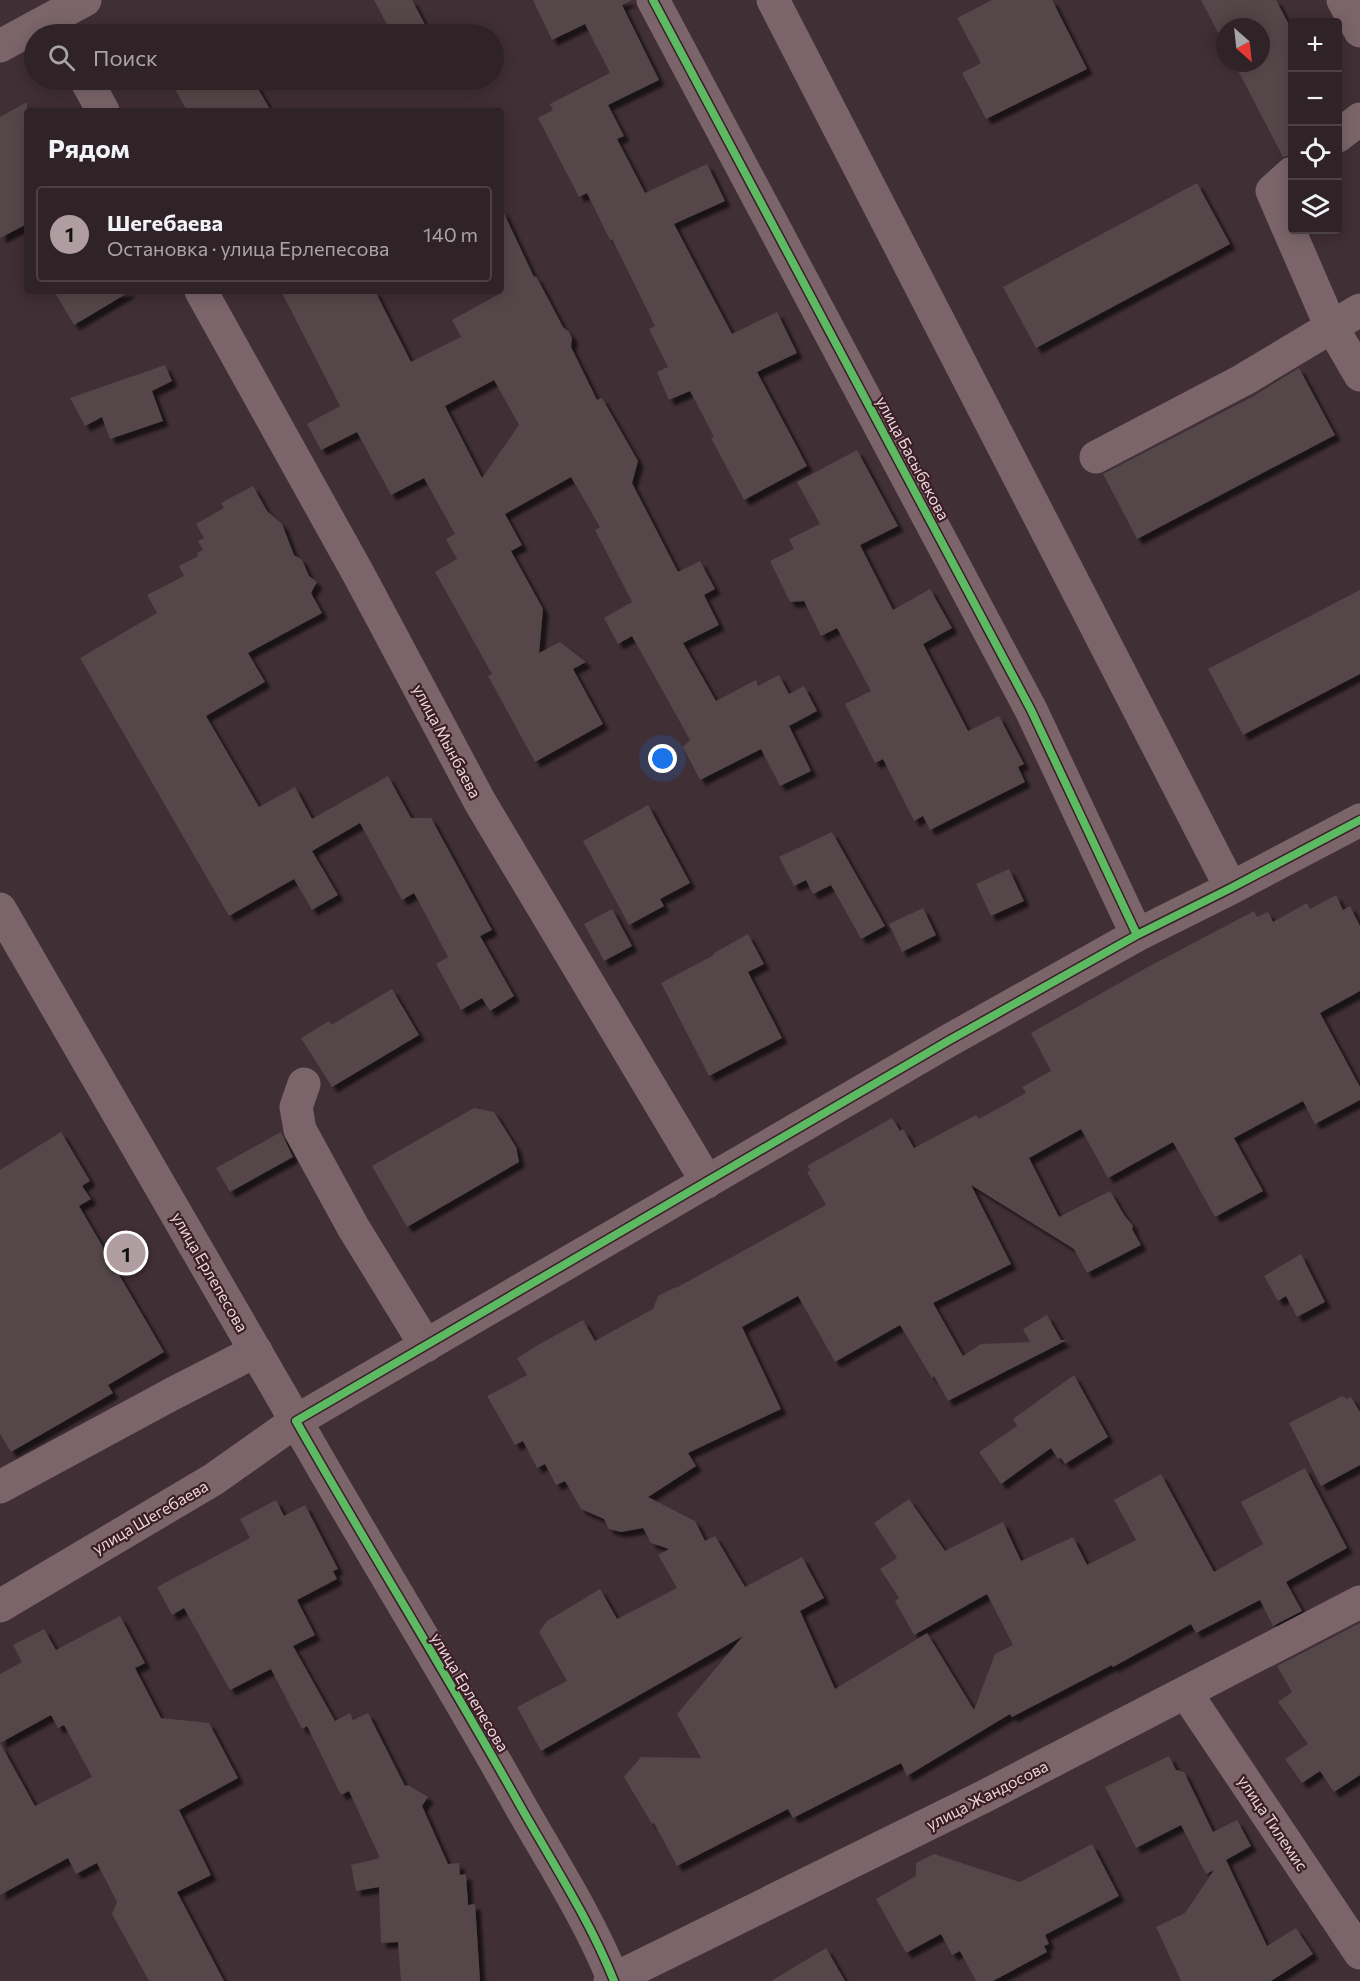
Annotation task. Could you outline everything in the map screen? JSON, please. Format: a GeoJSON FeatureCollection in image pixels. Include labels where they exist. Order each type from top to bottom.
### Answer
{"type":"FeatureCollection","features":[{"type":"Feature","properties":{"kind":"street"},"geometry":{"type":"LineString","coordinates":[[60,24],[85,0]]}},
{"type":"Feature","properties":{"kind":"street","name":"улица Басыбекова"},"geometry":{"type":"LineString","coordinates":[[653,0],[1031,710],[1137,935]]}},
{"type":"Feature","properties":{"kind":"street"},"geometry":{"type":"LineString","coordinates":[[773,0],[1231,888]]}},
{"type":"Feature","properties":{"kind":"street"},"geometry":{"type":"LineString","coordinates":[[1343,0],[1360,31]]}},
{"type":"Feature","properties":{"kind":"street"},"geometry":{"type":"LineString","coordinates":[[0,46],[24,38]]}},
{"type":"Feature","properties":{"kind":"street"},"geometry":{"type":"LineString","coordinates":[[91,90],[101,108]]}},
{"type":"Feature","properties":{"kind":"street"},"geometry":{"type":"LineString","coordinates":[[1342,133],[1360,119]]}},
{"type":"Feature","properties":{"kind":"street"},"geometry":{"type":"LineString","coordinates":[[1288,177],[1272,190],[1332,326],[1360,375]]}},
{"type":"Feature","properties":{"kind":"street","name":"улица Мынбаева"},"geometry":{"type":"LineString","coordinates":[[203,294],[359,575],[480,802],[707,1182]]}},
{"type":"Feature","properties":{"kind":"street"},"geometry":{"type":"LineString","coordinates":[[1096,458],[1243,380],[1360,310]]}},
{"type":"Feature","properties":{"kind":"street","name":"улица Шегебаева"},"geometry":{"type":"LineString","coordinates":[[0,1606],[214,1479],[296,1421],[948,1041],[1137,935],[1360,820]]}},
{"type":"Feature","properties":{"kind":"street","name":"улица Ерлепесова"},"geometry":{"type":"LineString","coordinates":[[0,909],[347,1510],[493,1757],[585,1921],[612,1981]]}},
{"type":"Feature","properties":{"kind":"street"},"geometry":{"type":"LineString","coordinates":[[304,1084],[296,1107],[300,1130],[353,1227],[426,1346]]}},
{"type":"Feature","properties":{"kind":"street"},"geometry":{"type":"LineString","coordinates":[[0,1487],[172,1394],[256,1352]]}},
{"type":"Feature","properties":{"kind":"street","name":"улица Жандосова"},"geometry":{"type":"LineString","coordinates":[[612,1981],[983,1797],[1360,1602]]}},
{"type":"Feature","properties":{"kind":"street","name":"улица Тилемис"},"geometry":{"type":"LineString","coordinates":[[1186,1693],[1360,1953]]}},
{"type":"Feature","properties":{"kind":"building"},"geometry":{"type":"Polygon","coordinates":[[[374,0],[412,0],[425,24],[387,24],[374,0]]]}},
{"type":"Feature","properties":{"kind":"building"},"geometry":{"type":"Polygon","coordinates":[[[533,0],[632,0],[622,5],[659,80],[608,105],[624,136],[617,139],[645,193],[707,164],[725,201],[674,224],[732,334],[777,312],[797,353],[757,372],[807,466],[744,500],[711,438],[714,437],[690,391],[669,400],[657,372],[668,367],[649,329],[655,326],[587,193],[579,197],[538,118],[553,110],[550,104],[610,73],[585,24],[552,40],[533,0]]]}},
{"type":"Feature","properties":{"kind":"building"},"geometry":{"type":"Polygon","coordinates":[[[992,0],[1052,0],[1087,69],[986,119],[962,73],[981,63],[957,18],[992,0]]]}},
{"type":"Feature","properties":{"kind":"building"},"geometry":{"type":"Polygon","coordinates":[[[1201,0],[1276,0],[1288,23],[1288,156],[1283,157],[1239,72],[1270,72],[1270,18],[1216,18],[1216,29],[1201,0]]]}},
{"type":"Feature","properties":{"kind":"building"},"geometry":{"type":"Polygon","coordinates":[[[175,90],[259,90],[269,108],[185,108],[175,90]]]}},
{"type":"Feature","properties":{"kind":"building"},"geometry":{"type":"Polygon","coordinates":[[[27,102],[27,108],[24,108],[24,226],[0,238],[0,117],[27,102]]]}},
{"type":"Feature","properties":{"kind":"building"},"geometry":{"type":"Polygon","coordinates":[[[1197,183],[1230,244],[1036,348],[1003,287],[1197,183]]]}},
{"type":"Feature","properties":{"kind":"building"},"geometry":{"type":"Polygon","coordinates":[[[504,213],[534,277],[536,276],[563,327],[572,338],[571,347],[597,400],[602,398],[638,461],[632,483],[678,572],[700,561],[715,589],[704,595],[719,625],[683,643],[716,701],[756,680],[758,686],[779,675],[789,694],[804,686],[817,711],[789,726],[811,771],[780,786],[761,749],[700,780],[683,747],[690,740],[632,636],[618,644],[604,618],[632,602],[595,530],[600,527],[571,477],[505,514],[522,545],[511,551],[543,609],[539,653],[560,642],[586,662],[573,669],[603,724],[535,762],[488,676],[492,674],[435,572],[457,559],[446,539],[455,534],[424,478],[391,495],[357,432],[321,450],[307,424],[340,406],[283,294],[377,294],[411,362],[461,337],[452,320],[499,294],[504,294],[504,213]],[[494,380],[445,406],[482,478],[519,425],[494,380]]]}},
{"type":"Feature","properties":{"kind":"building"},"geometry":{"type":"Polygon","coordinates":[[[56,294],[126,294],[74,325],[56,294]]]}},
{"type":"Feature","properties":{"kind":"building"},"geometry":{"type":"Polygon","coordinates":[[[165,365],[172,381],[152,391],[163,421],[110,439],[102,417],[85,426],[70,398],[165,365]]]}},
{"type":"Feature","properties":{"kind":"building"},"geometry":{"type":"Polygon","coordinates":[[[1299,368],[1335,435],[1137,539],[1103,474],[1252,397],[1299,368]]]}},
{"type":"Feature","properties":{"kind":"building"},"geometry":{"type":"Polygon","coordinates":[[[857,450],[898,526],[860,545],[893,610],[930,589],[952,628],[923,644],[968,731],[999,716],[1024,764],[1018,767],[1025,782],[930,830],[923,816],[914,821],[883,759],[875,763],[845,704],[871,691],[837,628],[821,636],[804,601],[790,602],[770,561],[794,549],[789,539],[820,524],[797,482],[857,450]]]}},
{"type":"Feature","properties":{"kind":"building"},"geometry":{"type":"Polygon","coordinates":[[[253,486],[267,511],[282,524],[294,555],[302,560],[309,576],[317,582],[311,593],[322,613],[248,653],[265,682],[206,716],[259,807],[295,787],[312,819],[388,776],[411,818],[431,818],[492,930],[480,936],[514,996],[490,1011],[482,998],[461,1010],[436,964],[448,957],[414,893],[402,900],[360,823],[312,851],[338,895],[312,910],[294,879],[229,916],[80,658],[157,613],[147,595],[184,576],[179,566],[198,556],[197,553],[203,550],[198,541],[204,538],[196,524],[224,508],[221,503],[253,486]]]}},
{"type":"Feature","properties":{"kind":"building"},"geometry":{"type":"Polygon","coordinates":[[[1360,590],[1360,674],[1243,735],[1208,669],[1360,590]]]}},
{"type":"Feature","properties":{"kind":"building"},"geometry":{"type":"Polygon","coordinates":[[[648,805],[690,883],[660,899],[664,906],[629,925],[583,841],[648,805]]]}},
{"type":"Feature","properties":{"kind":"building"},"geometry":{"type":"Polygon","coordinates":[[[832,832],[885,926],[861,939],[831,885],[813,894],[806,880],[794,886],[779,857],[832,832]]]}},
{"type":"Feature","properties":{"kind":"building"},"geometry":{"type":"Polygon","coordinates":[[[1009,869],[1024,901],[991,916],[976,884],[1009,869]]]}},
{"type":"Feature","properties":{"kind":"building"},"geometry":{"type":"Polygon","coordinates":[[[1336,895],[1343,910],[1350,906],[1360,926],[1360,991],[1320,1013],[1360,1087],[1360,1100],[1315,1124],[1303,1101],[1234,1138],[1263,1191],[1215,1217],[1173,1142],[1108,1178],[1081,1129],[1029,1158],[1059,1217],[1110,1191],[1133,1226],[1132,1229],[1141,1245],[1087,1273],[1074,1249],[971,1185],[1011,1264],[933,1303],[963,1356],[981,1344],[1030,1342],[1023,1329],[1047,1315],[1061,1340],[1067,1340],[948,1401],[900,1325],[835,1362],[798,1296],[742,1327],[781,1409],[688,1453],[696,1466],[648,1497],[695,1521],[705,1541],[715,1536],[745,1587],[802,1557],[824,1598],[800,1611],[835,1689],[927,1633],[974,1710],[995,1654],[1013,1645],[987,1594],[914,1635],[895,1601],[899,1598],[880,1569],[897,1558],[874,1523],[909,1499],[945,1551],[1003,1522],[1021,1561],[1073,1537],[1087,1565],[1136,1540],[1114,1500],[1161,1474],[1214,1572],[1263,1544],[1241,1502],[1305,1468],[1347,1548],[1286,1582],[1302,1611],[1273,1626],[1260,1600],[1196,1633],[1191,1624],[1113,1667],[1112,1665],[1012,1717],[1010,1714],[907,1776],[901,1763],[793,1818],[788,1809],[677,1866],[654,1823],[652,1824],[624,1777],[641,1757],[701,1758],[677,1714],[743,1636],[541,1751],[517,1707],[567,1681],[539,1632],[547,1621],[600,1589],[617,1619],[677,1588],[658,1555],[669,1549],[651,1543],[643,1528],[621,1532],[609,1529],[604,1519],[581,1509],[565,1481],[556,1485],[545,1464],[537,1468],[523,1441],[515,1445],[487,1396],[527,1375],[517,1358],[538,1345],[583,1320],[595,1341],[653,1309],[658,1296],[826,1205],[807,1172],[810,1170],[807,1166],[892,1118],[900,1131],[903,1129],[914,1148],[976,1115],[979,1119],[1026,1093],[1022,1087],[1051,1071],[1031,1033],[1146,968],[1254,911],[1257,917],[1268,912],[1273,922],[1307,903],[1310,909],[1336,895]]]}},
{"type":"Feature","properties":{"kind":"building"},"geometry":{"type":"Polygon","coordinates":[[[923,908],[936,935],[902,952],[889,924],[923,908]]]}},
{"type":"Feature","properties":{"kind":"building"},"geometry":{"type":"Polygon","coordinates":[[[612,909],[632,946],[604,961],[584,924],[612,909]]]}},
{"type":"Feature","properties":{"kind":"building"},"geometry":{"type":"Polygon","coordinates":[[[748,934],[764,964],[748,972],[782,1038],[709,1076],[661,983],[748,934]]]}},
{"type":"Feature","properties":{"kind":"building"},"geometry":{"type":"Polygon","coordinates":[[[392,989],[419,1035],[332,1087],[301,1038],[329,1021],[331,1025],[392,989]]]}},
{"type":"Feature","properties":{"kind":"building"},"geometry":{"type":"Polygon","coordinates":[[[474,1108],[494,1112],[516,1147],[519,1162],[407,1227],[372,1166],[474,1108]]]}},
{"type":"Feature","properties":{"kind":"building"},"geometry":{"type":"Polygon","coordinates":[[[61,1132],[90,1181],[82,1186],[91,1199],[79,1206],[164,1352],[108,1385],[113,1393],[11,1452],[0,1434],[0,1170],[61,1132]]]}},
{"type":"Feature","properties":{"kind":"building"},"geometry":{"type":"Polygon","coordinates":[[[281,1132],[293,1157],[230,1192],[216,1168],[281,1132]]]}},
{"type":"Feature","properties":{"kind":"building"},"geometry":{"type":"Polygon","coordinates":[[[1301,1254],[1325,1302],[1297,1317],[1286,1296],[1278,1301],[1264,1276],[1301,1254]]]}},
{"type":"Feature","properties":{"kind":"building"},"geometry":{"type":"Polygon","coordinates":[[[1074,1375],[1108,1437],[1065,1464],[1061,1458],[1058,1459],[1051,1448],[1001,1484],[979,1452],[1017,1426],[1013,1419],[1074,1375]]]}},
{"type":"Feature","properties":{"kind":"building"},"geometry":{"type":"Polygon","coordinates":[[[1342,1396],[1347,1399],[1351,1397],[1360,1412],[1360,1465],[1321,1486],[1289,1423],[1342,1396]]]}},
{"type":"Feature","properties":{"kind":"building"},"geometry":{"type":"Polygon","coordinates":[[[276,1500],[284,1516],[305,1505],[338,1569],[333,1571],[337,1579],[297,1600],[315,1635],[293,1646],[335,1721],[350,1713],[353,1720],[368,1713],[405,1786],[408,1785],[428,1797],[422,1806],[448,1864],[459,1863],[460,1875],[466,1874],[468,1905],[475,1904],[480,1981],[401,1981],[398,1942],[381,1943],[379,1887],[356,1891],[351,1865],[380,1858],[349,1791],[341,1795],[307,1726],[302,1729],[271,1669],[230,1690],[184,1608],[172,1615],[157,1587],[250,1538],[240,1519],[276,1500]]]}},
{"type":"Feature","properties":{"kind":"building"},"geometry":{"type":"Polygon","coordinates":[[[120,1616],[145,1663],[135,1668],[161,1718],[209,1723],[238,1778],[179,1810],[211,1875],[177,1892],[224,1981],[149,1981],[112,1914],[117,1902],[97,1863],[76,1874],[68,1858],[0,1895],[0,1743],[0,1674],[22,1662],[13,1645],[44,1629],[56,1650],[120,1616]],[[51,1715],[0,1743],[35,1806],[92,1777],[64,1725],[58,1728],[51,1715]]]}},
{"type":"Feature","properties":{"kind":"building"},"geometry":{"type":"Polygon","coordinates":[[[1360,1623],[1360,1775],[1334,1792],[1320,1771],[1302,1783],[1285,1759],[1308,1744],[1278,1702],[1292,1692],[1277,1666],[1360,1623]]]}},
{"type":"Feature","properties":{"kind":"building"},"geometry":{"type":"Polygon","coordinates":[[[1169,1756],[1176,1770],[1184,1772],[1213,1832],[1237,1820],[1251,1846],[1226,1860],[1267,1946],[1296,1928],[1313,1954],[1271,1981],[1181,1981],[1156,1927],[1185,1913],[1214,1870],[1206,1874],[1181,1825],[1136,1848],[1105,1787],[1169,1756]]]}},
{"type":"Feature","properties":{"kind":"building"},"geometry":{"type":"Polygon","coordinates":[[[1092,1844],[1119,1896],[1045,1935],[1049,1944],[1044,1946],[1047,1952],[993,1981],[976,1981],[960,1951],[952,1955],[941,1934],[906,1953],[876,1899],[916,1876],[916,1863],[934,1854],[1020,1882],[1092,1844]]]}},
{"type":"Feature","properties":{"kind":"building"},"geometry":{"type":"Polygon","coordinates":[[[826,1948],[845,1981],[771,1981],[826,1948]]]}},
{"type":"Feature","properties":{"kind":"cycle path"},"geometry":{"type":"LineString","coordinates":[[653,0],[1031,710],[1137,935]]}},
{"type":"Feature","properties":{"kind":"cycle path"},"geometry":{"type":"LineString","coordinates":[[614,1981],[571,1894],[296,1421],[948,1041],[1137,935],[1360,820]]}},
{"type":"Feature","properties":{"kind":"place","name":"Шегебаева"},"geometry":{"type":"Point","coordinates":[126,1253]}}]}
